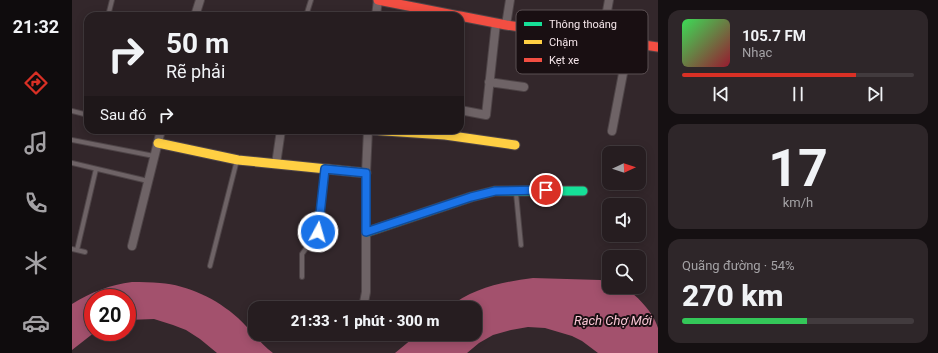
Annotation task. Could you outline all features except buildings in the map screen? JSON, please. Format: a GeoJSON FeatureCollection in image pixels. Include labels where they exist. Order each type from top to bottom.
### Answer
{"type":"FeatureCollection","features":[{"type":"Feature","properties":{"kind":"street"},"geometry":{"type":"LineString","coordinates":[[196,12],[200,0]]}},
{"type":"Feature","properties":{"kind":"street"},"geometry":{"type":"LineString","coordinates":[[376,12],[378,0],[440,12]]}},
{"type":"Feature","properties":{"kind":"street"},"geometry":{"type":"LineString","coordinates":[[506,25],[510,0]]}},
{"type":"Feature","properties":{"kind":"street"},"geometry":{"type":"LineString","coordinates":[[606,10],[608,0]]}},
{"type":"Feature","properties":{"kind":"street"},"geometry":{"type":"LineString","coordinates":[[464,17],[516,26]]}},
{"type":"Feature","properties":{"kind":"street"},"geometry":{"type":"LineString","coordinates":[[464,111],[486,115],[496,23]]}},
{"type":"Feature","properties":{"kind":"street"},"geometry":{"type":"LineString","coordinates":[[648,45],[658,47]]}},
{"type":"Feature","properties":{"kind":"street"},"geometry":{"type":"LineString","coordinates":[[612,131],[623,74]]}},
{"type":"Feature","properties":{"kind":"street"},"geometry":{"type":"LineString","coordinates":[[489,82],[524,86]]}},
{"type":"Feature","properties":{"kind":"street"},"geometry":{"type":"LineString","coordinates":[[132,246],[159,134]]}},
{"type":"Feature","properties":{"kind":"street"},"geometry":{"type":"LineString","coordinates":[[276,164],[280,134]]}},
{"type":"Feature","properties":{"kind":"street"},"geometry":{"type":"LineString","coordinates":[[364,301],[366,292],[366,173],[369,134]]}},
{"type":"Feature","properties":{"kind":"street"},"geometry":{"type":"LineString","coordinates":[[436,134],[515,145]]}},
{"type":"Feature","properties":{"kind":"street"},"geometry":{"type":"LineString","coordinates":[[158,143],[238,160],[366,173]]}},
{"type":"Feature","properties":{"kind":"street"},"geometry":{"type":"LineString","coordinates":[[366,232],[471,197],[495,191],[583,191]]}},
{"type":"Feature","properties":{"kind":"lane"},"geometry":{"type":"LineString","coordinates":[[109,12],[112,0]]}},
{"type":"Feature","properties":{"kind":"lane"},"geometry":{"type":"LineString","coordinates":[[307,12],[311,0]]}},
{"type":"Feature","properties":{"kind":"lane"},"geometry":{"type":"LineString","coordinates":[[72,111],[84,114]]}},
{"type":"Feature","properties":{"kind":"lane"},"geometry":{"type":"LineString","coordinates":[[72,140],[155,156]]}},
{"type":"Feature","properties":{"kind":"lane"},"geometry":{"type":"LineString","coordinates":[[210,266],[238,160]]}},
{"type":"Feature","properties":{"kind":"lane"},"geometry":{"type":"LineString","coordinates":[[72,163],[148,181]]}},
{"type":"Feature","properties":{"kind":"lane"},"geometry":{"type":"LineString","coordinates":[[85,252],[74,250],[96,169]]}},
{"type":"Feature","properties":{"kind":"lane"},"geometry":{"type":"LineString","coordinates":[[302,277],[302,254],[318,232],[325,169]]}},
{"type":"Feature","properties":{"kind":"lane"},"geometry":{"type":"LineString","coordinates":[[516,190],[521,245]]}},
{"type":"Feature","properties":{"kind":"water","name":"Rạch Chợ Mới"},"geometry":{"type":"Polygon","coordinates":[[[533,278],[600,280],[602,280],[602,294],[633,294],[649,310],[656,323],[658,328],[658,353],[598,353],[582,341],[572,336],[545,328],[528,327],[493,335],[479,343],[467,353],[395,353],[410,341],[482,341],[482,301],[458,301],[467,295],[488,287],[533,278]]]}},
{"type":"Feature","properties":{"kind":"water"},"geometry":{"type":"Polygon","coordinates":[[[132,282],[153,282],[171,284],[202,294],[230,311],[242,322],[248,328],[248,341],[260,341],[273,353],[217,353],[186,330],[154,319],[136,320],[136,289],[104,289],[132,282]]]}},
{"type":"Feature","properties":{"kind":"water"},"geometry":{"type":"Polygon","coordinates":[[[84,297],[84,341],[72,350],[72,304],[84,297]]]}},
{"type":"Feature","properties":{"kind":"traffic: fast"},"geometry":{"type":"LineString","coordinates":[[367,232],[471,197],[495,191],[583,191]]}},
{"type":"Feature","properties":{"kind":"traffic: slow"},"geometry":{"type":"LineString","coordinates":[[430,134],[515,145]]}},
{"type":"Feature","properties":{"kind":"traffic: slow"},"geometry":{"type":"LineString","coordinates":[[158,143],[238,160],[366,173]]}},
{"type":"Feature","properties":{"kind":"traffic: jam"},"geometry":{"type":"LineString","coordinates":[[378,0],[439,12]]}},
{"type":"Feature","properties":{"kind":"traffic: jam"},"geometry":{"type":"LineString","coordinates":[[464,17],[516,26]]}},
{"type":"Feature","properties":{"kind":"traffic: jam"},"geometry":{"type":"LineString","coordinates":[[648,46],[658,47]]}},
{"type":"Feature","properties":{"kind":"route"},"geometry":{"type":"LineString","coordinates":[[318,232],[325,169],[366,173],[366,232],[471,197],[495,191],[546,190]]}}]}
